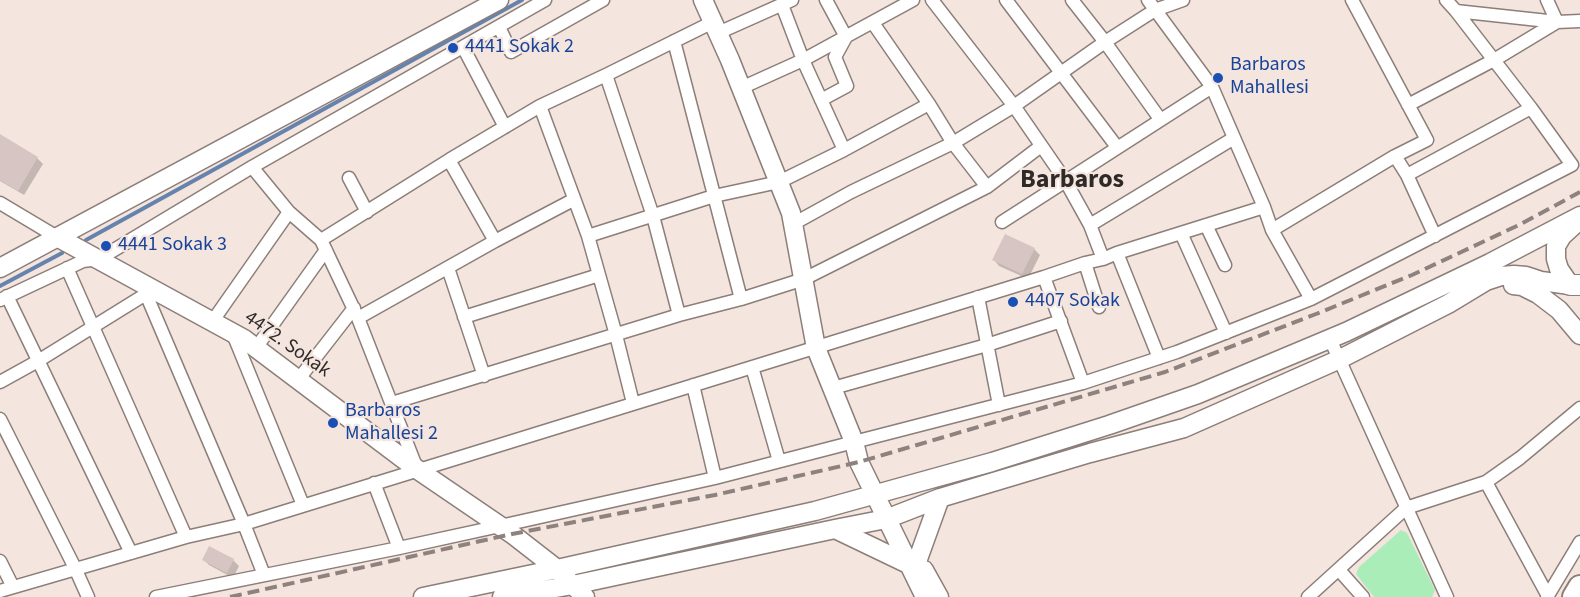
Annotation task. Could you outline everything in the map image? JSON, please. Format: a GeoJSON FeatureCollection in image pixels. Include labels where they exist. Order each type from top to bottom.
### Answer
{"type":"FeatureCollection","features":[{"type":"Feature","properties":{"kind":"highway"},"geometry":{"type":"LineString","coordinates":[[1574,597],[1580,587]]}},
{"type":"Feature","properties":{"kind":"street"},"geometry":{"type":"LineString","coordinates":[[0,268],[499,0]]}},
{"type":"Feature","properties":{"kind":"street"},"geometry":{"type":"LineString","coordinates":[[131,553],[38,361],[3,298],[83,261],[99,260],[252,167],[544,0]]}},
{"type":"Feature","properties":{"kind":"street"},"geometry":{"type":"LineString","coordinates":[[499,27],[511,52],[603,0]]}},
{"type":"Feature","properties":{"kind":"street"},"geometry":{"type":"LineString","coordinates":[[703,0],[791,213],[816,348],[854,442],[867,460],[879,493],[913,561],[925,597]]}},
{"type":"Feature","properties":{"kind":"street"},"geometry":{"type":"LineString","coordinates":[[826,0],[846,37]]}},
{"type":"Feature","properties":{"kind":"street"},"geometry":{"type":"LineString","coordinates":[[741,88],[803,60],[873,23],[894,4],[913,0]]}},
{"type":"Feature","properties":{"kind":"street"},"geometry":{"type":"LineString","coordinates":[[932,0],[1014,106],[1065,180],[1090,225],[1103,259]]}},
{"type":"Feature","properties":{"kind":"street"},"geometry":{"type":"LineString","coordinates":[[1006,0],[1117,147]]}},
{"type":"Feature","properties":{"kind":"street"},"geometry":{"type":"LineString","coordinates":[[1072,0],[1160,119]]}},
{"type":"Feature","properties":{"kind":"street"},"geometry":{"type":"LineString","coordinates":[[794,224],[851,192],[953,143],[1014,106],[1105,42],[1152,5],[1183,0]]}},
{"type":"Feature","properties":{"kind":"street"},"geometry":{"type":"LineString","coordinates":[[1272,230],[1395,156],[1426,140],[1352,0]]}},
{"type":"Feature","properties":{"kind":"street"},"geometry":{"type":"LineString","coordinates":[[156,597],[399,548],[715,478],[999,405],[1083,383],[1159,358],[1311,299],[1572,165],[1531,108],[1446,0]]}},
{"type":"Feature","properties":{"kind":"street"},"geometry":{"type":"LineString","coordinates":[[1547,0],[1557,22]]}},
{"type":"Feature","properties":{"kind":"street"},"geometry":{"type":"LineString","coordinates":[[256,348],[323,245],[367,212],[540,106],[674,41],[787,2],[803,60],[844,150]]}},
{"type":"Feature","properties":{"kind":"street"},"geometry":{"type":"LineString","coordinates":[[1152,5],[1212,87],[1272,230],[1311,299]]}},
{"type":"Feature","properties":{"kind":"street"},"geometry":{"type":"LineString","coordinates":[[1456,10],[1557,22],[1580,21]]}},
{"type":"Feature","properties":{"kind":"street"},"geometry":{"type":"LineString","coordinates":[[1408,105],[1494,60],[1557,22]]}},
{"type":"Feature","properties":{"kind":"street"},"geometry":{"type":"LineString","coordinates":[[873,23],[953,143],[987,187]]}},
{"type":"Feature","properties":{"kind":"street"},"geometry":{"type":"LineString","coordinates":[[821,100],[847,86],[835,57],[846,37]]}},
{"type":"Feature","properties":{"kind":"street"},"geometry":{"type":"LineString","coordinates":[[674,41],[741,299]]}},
{"type":"Feature","properties":{"kind":"street"},"geometry":{"type":"LineString","coordinates":[[463,47],[505,127]]}},
{"type":"Feature","properties":{"kind":"street"},"geometry":{"type":"LineString","coordinates":[[606,75],[653,216],[679,315]]}},
{"type":"Feature","properties":{"kind":"street"},"geometry":{"type":"LineString","coordinates":[[1002,222],[1212,87]]}},
{"type":"Feature","properties":{"kind":"street"},"geometry":{"type":"LineString","coordinates":[[588,236],[714,196],[779,182],[929,104]]}},
{"type":"Feature","properties":{"kind":"street"},"geometry":{"type":"LineString","coordinates":[[540,106],[588,236],[633,403]]}},
{"type":"Feature","properties":{"kind":"street"},"geometry":{"type":"LineString","coordinates":[[1407,175],[1531,108]]}},
{"type":"Feature","properties":{"kind":"street"},"geometry":{"type":"LineString","coordinates":[[1090,225],[1234,138]]}},
{"type":"Feature","properties":{"kind":"street"},"geometry":{"type":"LineString","coordinates":[[392,403],[804,279],[987,187],[1041,146]]}},
{"type":"Feature","properties":{"kind":"street"},"geometry":{"type":"LineString","coordinates":[[1395,156],[1407,175],[1435,236]]}},
{"type":"Feature","properties":{"kind":"street"},"geometry":{"type":"LineString","coordinates":[[449,160],[495,241]]}},
{"type":"Feature","properties":{"kind":"street"},"geometry":{"type":"LineString","coordinates":[[252,167],[289,212],[323,245],[356,313],[418,470]]}},
{"type":"Feature","properties":{"kind":"street"},"geometry":{"type":"LineString","coordinates":[[349,178],[367,212]]}},
{"type":"Feature","properties":{"kind":"street"},"geometry":{"type":"LineString","coordinates":[[298,380],[356,313],[448,268],[573,200]]}},
{"type":"Feature","properties":{"kind":"street","name":"4472. Sokak"},"geometry":{"type":"LineString","coordinates":[[0,203],[145,289],[212,322],[256,348],[418,470],[512,534],[557,569],[579,591]]}},
{"type":"Feature","properties":{"kind":"street"},"geometry":{"type":"LineString","coordinates":[[0,591],[186,537],[244,524],[1103,259],[1264,207]]}},
{"type":"Feature","properties":{"kind":"street"},"geometry":{"type":"LineString","coordinates":[[212,322],[289,212]]}},
{"type":"Feature","properties":{"kind":"street"},"geometry":{"type":"LineString","coordinates":[[1575,285],[1559,269],[1556,246],[1562,236],[1580,218]]}},
{"type":"Feature","properties":{"kind":"street"},"geometry":{"type":"LineString","coordinates":[[430,597],[815,511],[992,462],[1187,398],[1330,339],[1580,218]]}},
{"type":"Feature","properties":{"kind":"street"},"geometry":{"type":"LineString","coordinates":[[1206,225],[1225,265]]}},
{"type":"Feature","properties":{"kind":"street"},"geometry":{"type":"LineString","coordinates":[[1181,233],[1226,333]]}},
{"type":"Feature","properties":{"kind":"street"},"geometry":{"type":"LineString","coordinates":[[1117,253],[1159,358]]}},
{"type":"Feature","properties":{"kind":"street"},"geometry":{"type":"LineString","coordinates":[[1085,263],[1099,307]]}},
{"type":"Feature","properties":{"kind":"street"},"geometry":{"type":"LineString","coordinates":[[67,268],[186,537]]}},
{"type":"Feature","properties":{"kind":"street"},"geometry":{"type":"LineString","coordinates":[[448,268],[484,376]]}},
{"type":"Feature","properties":{"kind":"street"},"geometry":{"type":"LineString","coordinates":[[464,317],[599,275]]}},
{"type":"Feature","properties":{"kind":"street"},"geometry":{"type":"LineString","coordinates":[[502,597],[579,591],[835,529],[891,518],[940,498],[1090,453],[1184,428],[1340,359],[1448,304],[1486,281],[1514,275],[1575,285]]}},
{"type":"Feature","properties":{"kind":"street"},"geometry":{"type":"LineString","coordinates":[[1044,277],[1083,383]]}},
{"type":"Feature","properties":{"kind":"street"},"geometry":{"type":"LineString","coordinates":[[1448,304],[1505,285],[1522,286],[1538,294],[1559,310],[1580,335]]}},
{"type":"Feature","properties":{"kind":"street"},"geometry":{"type":"LineString","coordinates":[[0,382],[38,361],[145,289],[264,575]]}},
{"type":"Feature","properties":{"kind":"street"},"geometry":{"type":"LineString","coordinates":[[978,297],[999,405]]}},
{"type":"Feature","properties":{"kind":"street"},"geometry":{"type":"LineString","coordinates":[[833,388],[987,345],[1061,321]]}},
{"type":"Feature","properties":{"kind":"street"},"geometry":{"type":"LineString","coordinates":[[233,334],[303,505]]}},
{"type":"Feature","properties":{"kind":"street"},"geometry":{"type":"LineString","coordinates":[[1330,339],[1446,597]]}},
{"type":"Feature","properties":{"kind":"street"},"geometry":{"type":"LineString","coordinates":[[752,367],[779,461]]}},
{"type":"Feature","properties":{"kind":"street"},"geometry":{"type":"LineString","coordinates":[[693,385],[715,478]]}},
{"type":"Feature","properties":{"kind":"street"},"geometry":{"type":"LineString","coordinates":[[1308,597],[1406,508],[1486,482],[1520,458],[1580,408]]}},
{"type":"Feature","properties":{"kind":"street"},"geometry":{"type":"LineString","coordinates":[[1,422],[88,597]]}},
{"type":"Feature","properties":{"kind":"street"},"geometry":{"type":"LineString","coordinates":[[1486,482],[1547,596]]}},
{"type":"Feature","properties":{"kind":"street"},"geometry":{"type":"LineString","coordinates":[[374,483],[399,548]]}},
{"type":"Feature","properties":{"kind":"street"},"geometry":{"type":"LineString","coordinates":[[913,561],[940,498]]}},
{"type":"Feature","properties":{"kind":"street"},"geometry":{"type":"LineString","coordinates":[[835,529],[913,561],[939,597]]}},
{"type":"Feature","properties":{"kind":"street"},"geometry":{"type":"LineString","coordinates":[[1547,596],[1580,542]]}},
{"type":"Feature","properties":{"kind":"street"},"geometry":{"type":"LineString","coordinates":[[0,561],[13,587]]}},
{"type":"Feature","properties":{"kind":"street"},"geometry":{"type":"LineString","coordinates":[[1339,570],[1363,597]]}},
{"type":"Feature","properties":{"kind":"green space"},"geometry":{"type":"Polygon","coordinates":[[[1401,530],[1407,533],[1435,590],[1432,597],[1374,597],[1356,574],[1359,567],[1401,530]]]}},
{"type":"Feature","properties":{"kind":"building"},"geometry":{"type":"Polygon","coordinates":[[[0,134],[38,157],[18,191],[0,180],[0,134]]]}},
{"type":"Feature","properties":{"kind":"building"},"geometry":{"type":"Polygon","coordinates":[[[1005,234],[1035,248],[1022,274],[992,260],[1005,234]]]}},
{"type":"Feature","properties":{"kind":"building"},"geometry":{"type":"Polygon","coordinates":[[[209,546],[234,559],[227,573],[202,560],[209,546]]]}},
{"type":"Feature","properties":{"kind":"waterway"},"geometry":{"type":"LineString","coordinates":[[86,240],[522,0]]}},
{"type":"Feature","properties":{"kind":"waterway"},"geometry":{"type":"LineString","coordinates":[[0,286],[62,253]]}},
{"type":"Feature","properties":{"kind":"railway"},"geometry":{"type":"LineString","coordinates":[[230,597],[512,534],[715,495],[859,462],[1165,372],[1412,275],[1521,224],[1580,192]]}},
{"type":"Feature","properties":{"kind":"place","name":"4441 Sokak 2"},"geometry":{"type":"Point","coordinates":[453,48]}},
{"type":"Feature","properties":{"kind":"place","name":"Barbaros Mahallesi"},"geometry":{"type":"Point","coordinates":[1218,78]}},
{"type":"Feature","properties":{"kind":"place","name":"4441 Sokak 3"},"geometry":{"type":"Point","coordinates":[106,246]}},
{"type":"Feature","properties":{"kind":"place","name":"4407 Sokak"},"geometry":{"type":"Point","coordinates":[1013,302]}},
{"type":"Feature","properties":{"kind":"place","name":"Barbaros Mahallesi 2"},"geometry":{"type":"Point","coordinates":[333,423]}},
{"type":"Feature","properties":{"kind":"district","name":"Barbaros"},"geometry":{"type":"Point","coordinates":[1072,181]}}]}
